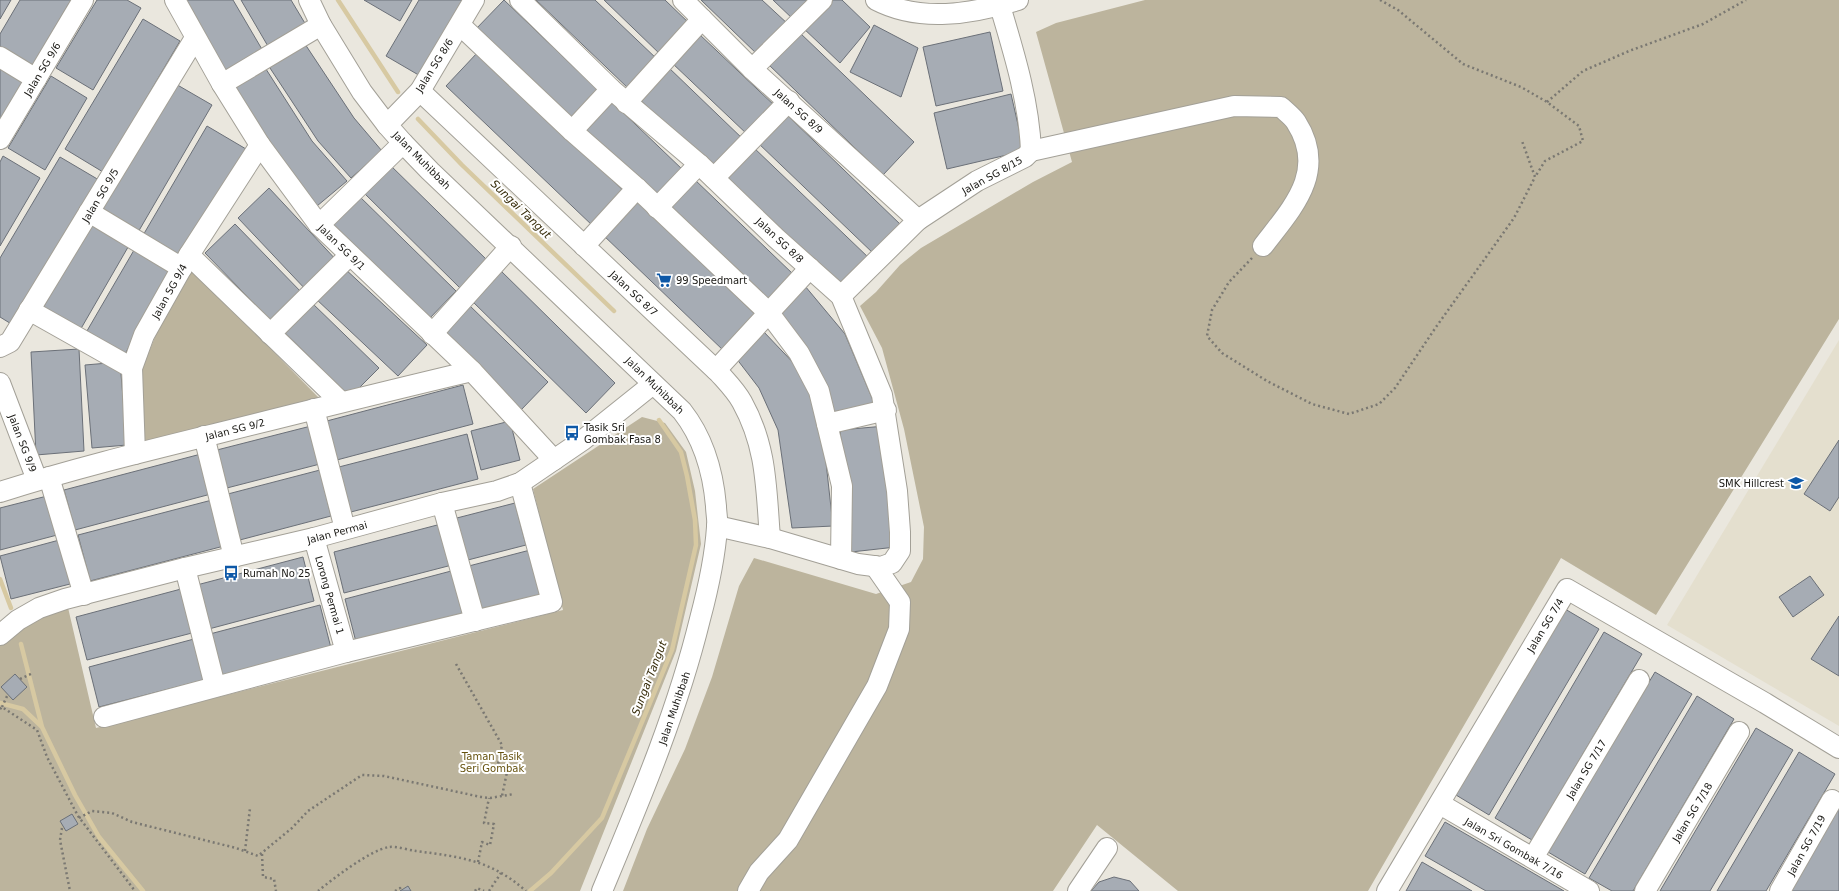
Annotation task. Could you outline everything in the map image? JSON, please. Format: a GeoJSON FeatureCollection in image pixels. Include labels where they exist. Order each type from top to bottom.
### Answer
{"type":"FeatureCollection","features":[{"type":"Feature","properties":{"kind":"street","name":"Jalan SG 9/6"},"geometry":{"type":"LineString","coordinates":[[0,139],[83,0]]}},
{"type":"Feature","properties":{"kind":"street","name":"Jalan SG 9/1"},"geometry":{"type":"LineString","coordinates":[[175,0],[195,38],[260,146],[319,225],[472,372],[554,460]]}},
{"type":"Feature","properties":{"kind":"street","name":"Jalan Muhibbah"},"geometry":{"type":"LineString","coordinates":[[309,0],[321,25],[362,92],[387,125],[430,171],[511,246],[682,411],[694,426],[704,447],[714,485],[717,526],[708,590],[690,660],[664,739],[602,891]]}},
{"type":"Feature","properties":{"kind":"street","name":"Jalan SG 8/6"},"geometry":{"type":"LineString","coordinates":[[387,125],[420,91],[474,0]]}},
{"type":"Feature","properties":{"kind":"street","name":"Jalan SG 8/8"},"geometry":{"type":"LineString","coordinates":[[520,0],[626,103],[699,164],[840,296],[882,395],[886,410],[897,491],[901,544],[897,557],[892,563],[881,567],[875,566]]}},
{"type":"Feature","properties":{"kind":"street","name":"Jalan SG 8/9"},"geometry":{"type":"LineString","coordinates":[[683,0],[752,69],[789,101],[918,220]]}},
{"type":"Feature","properties":{"kind":"street"},"geometry":{"type":"LineString","coordinates":[[752,69],[822,0]]}},
{"type":"Feature","properties":{"kind":"street"},"geometry":{"type":"LineString","coordinates":[[876,0],[896,9],[927,14],[949,15],[1009,3]]}},
{"type":"Feature","properties":{"kind":"street","name":"Jalan SG 8/15"},"geometry":{"type":"LineString","coordinates":[[840,296],[918,220],[977,181],[1025,157],[1031,151],[1029,125],[1013,48],[1009,3]]}},
{"type":"Feature","properties":{"kind":"street"},"geometry":{"type":"LineString","coordinates":[[626,103],[702,19]]}},
{"type":"Feature","properties":{"kind":"street"},"geometry":{"type":"LineString","coordinates":[[222,84],[321,25]]}},
{"type":"Feature","properties":{"kind":"street"},"geometry":{"type":"LineString","coordinates":[[460,25],[572,131],[637,188],[769,313],[799,353],[819,391],[842,486],[841,559]]}},
{"type":"Feature","properties":{"kind":"street","name":"Jalan SG 9/5"},"geometry":{"type":"LineString","coordinates":[[0,347],[10,342],[195,38]]}},
{"type":"Feature","properties":{"kind":"street"},"geometry":{"type":"LineString","coordinates":[[0,57],[36,79]]}},
{"type":"Feature","properties":{"kind":"street"},"geometry":{"type":"LineString","coordinates":[[572,131],[611,89]]}},
{"type":"Feature","properties":{"kind":"street","name":"Jalan SG 8/7"},"geometry":{"type":"LineString","coordinates":[[420,91],[716,370],[741,400],[758,436],[764,467],[770,538]]}},
{"type":"Feature","properties":{"kind":"street"},"geometry":{"type":"LineString","coordinates":[[714,178],[789,101]]}},
{"type":"Feature","properties":{"kind":"street"},"geometry":{"type":"LineString","coordinates":[[1031,151],[1234,106],[1281,107],[1296,122],[1306,144],[1310,168],[1298,200],[1263,246]]}},
{"type":"Feature","properties":{"kind":"street"},"geometry":{"type":"LineString","coordinates":[[319,225],[403,143]]}},
{"type":"Feature","properties":{"kind":"street","name":"Jalan SG 9/4"},"geometry":{"type":"LineString","coordinates":[[135,454],[132,368],[144,335],[185,261],[260,146]]}},
{"type":"Feature","properties":{"kind":"street"},"geometry":{"type":"LineString","coordinates":[[657,208],[699,164]]}},
{"type":"Feature","properties":{"kind":"street"},"geometry":{"type":"LineString","coordinates":[[584,246],[637,188]]}},
{"type":"Feature","properties":{"kind":"street"},"geometry":{"type":"LineString","coordinates":[[89,212],[185,261],[270,334],[341,402]]}},
{"type":"Feature","properties":{"kind":"street"},"geometry":{"type":"LineString","coordinates":[[432,334],[511,246]]}},
{"type":"Feature","properties":{"kind":"street"},"geometry":{"type":"LineString","coordinates":[[270,334],[350,255]]}},
{"type":"Feature","properties":{"kind":"street"},"geometry":{"type":"LineString","coordinates":[[716,370],[810,268]]}},
{"type":"Feature","properties":{"kind":"street"},"geometry":{"type":"LineString","coordinates":[[29,310],[132,368]]}},
{"type":"Feature","properties":{"kind":"street","name":"Jalan SG 9/2"},"geometry":{"type":"LineString","coordinates":[[0,492],[43,478],[204,436],[341,402],[472,372]]}},
{"type":"Feature","properties":{"kind":"street","name":"Jalan SG 9/9"},"geometry":{"type":"LineString","coordinates":[[0,383],[43,478],[84,595]]}},
{"type":"Feature","properties":{"kind":"street","name":"Jalan Permai"},"geometry":{"type":"LineString","coordinates":[[0,635],[18,620],[39,608],[65,598],[84,595],[185,568],[314,538],[442,503],[496,491],[520,483],[617,414],[653,384]]}},
{"type":"Feature","properties":{"kind":"street"},"geometry":{"type":"LineString","coordinates":[[314,409],[345,529]]}},
{"type":"Feature","properties":{"kind":"street"},"geometry":{"type":"LineString","coordinates":[[827,424],[886,410]]}},
{"type":"Feature","properties":{"kind":"street"},"geometry":{"type":"LineString","coordinates":[[204,436],[234,557]]}},
{"type":"Feature","properties":{"kind":"street"},"geometry":{"type":"LineString","coordinates":[[104,718],[215,686],[346,652],[552,602],[520,483]]}},
{"type":"Feature","properties":{"kind":"street"},"geometry":{"type":"LineString","coordinates":[[442,503],[475,620]]}},
{"type":"Feature","properties":{"kind":"street"},"geometry":{"type":"LineString","coordinates":[[717,526],[770,538],[858,564],[875,566],[900,602],[899,629],[877,686],[788,840],[759,872],[748,891]]}},
{"type":"Feature","properties":{"kind":"street","name":"Lorong Permai 1"},"geometry":{"type":"LineString","coordinates":[[314,538],[346,652]]}},
{"type":"Feature","properties":{"kind":"street"},"geometry":{"type":"LineString","coordinates":[[185,568],[215,686]]}},
{"type":"Feature","properties":{"kind":"street","name":"Jalan SG 7/4"},"geometry":{"type":"LineString","coordinates":[[1387,891],[1567,589],[1765,703],[1839,748]]}},
{"type":"Feature","properties":{"kind":"street","name":"Jalan SG 7/17"},"geometry":{"type":"LineString","coordinates":[[1533,858],[1639,680]]}},
{"type":"Feature","properties":{"kind":"street","name":"Jalan SG 7/18"},"geometry":{"type":"LineString","coordinates":[[1645,891],[1739,732]]}},
{"type":"Feature","properties":{"kind":"street","name":"Jalan SG 7/19"},"geometry":{"type":"LineString","coordinates":[[1780,891],[1832,800]]}},
{"type":"Feature","properties":{"kind":"street","name":"Jalan Sri Gombak 7/16"},"geometry":{"type":"LineString","coordinates":[[1440,804],[1589,891]]}},
{"type":"Feature","properties":{"kind":"street"},"geometry":{"type":"LineString","coordinates":[[1078,891],[1107,848]]}},
{"type":"Feature","properties":{"kind":"path"},"geometry":{"type":"LineString","coordinates":[[1263,246],[1229,282],[1212,310],[1207,336],[1222,353],[1267,380],[1312,404],[1349,414],[1379,404],[1395,388],[1436,327],[1514,218],[1545,161],[1583,141],[1578,126],[1547,102],[1521,88],[1463,64],[1398,10],[1380,0]]}},
{"type":"Feature","properties":{"kind":"path"},"geometry":{"type":"LineString","coordinates":[[1547,102],[1583,71],[1629,51],[1703,24],[1746,0]]}},
{"type":"Feature","properties":{"kind":"path"},"geometry":{"type":"LineString","coordinates":[[1522,141],[1535,177]]}},
{"type":"Feature","properties":{"kind":"path"},"geometry":{"type":"LineString","coordinates":[[456,664],[502,745],[497,769],[507,772],[502,796]]}},
{"type":"Feature","properties":{"kind":"path"},"geometry":{"type":"LineString","coordinates":[[20,679],[33,673]]}},
{"type":"Feature","properties":{"kind":"path"},"geometry":{"type":"LineString","coordinates":[[8,694],[1,708],[37,730],[47,758],[78,817],[135,891]]}},
{"type":"Feature","properties":{"kind":"path"},"geometry":{"type":"LineString","coordinates":[[78,817],[92,811],[112,813],[132,822],[245,851],[258,856],[292,828],[308,811],[362,775],[384,776],[481,797],[514,794]]}},
{"type":"Feature","properties":{"kind":"path"},"geometry":{"type":"LineString","coordinates":[[478,862],[482,842],[490,845],[494,824],[484,823],[489,798]]}},
{"type":"Feature","properties":{"kind":"path"},"geometry":{"type":"LineString","coordinates":[[245,851],[250,808]]}},
{"type":"Feature","properties":{"kind":"path"},"geometry":{"type":"LineString","coordinates":[[62,828],[60,840],[70,891]]}},
{"type":"Feature","properties":{"kind":"path"},"geometry":{"type":"LineString","coordinates":[[318,891],[370,855],[389,847],[478,862],[514,879],[526,891]]}},
{"type":"Feature","properties":{"kind":"path"},"geometry":{"type":"LineString","coordinates":[[262,854],[263,877],[274,879],[276,891]]}},
{"type":"Feature","properties":{"kind":"path"},"geometry":{"type":"LineString","coordinates":[[489,891],[501,873]]}},
{"type":"Feature","properties":{"kind":"path"},"geometry":{"type":"LineString","coordinates":[[395,891],[400,888],[401,890]]}},
{"type":"Feature","properties":{"kind":"path"},"geometry":{"type":"LineString","coordinates":[[475,891],[477,888],[484,891]]}},
{"type":"Feature","properties":{"kind":"shaded area","name":"SMK Hillcrest"},"geometry":{"type":"Polygon","coordinates":[[[1839,340],[1839,726],[1667,625],[1839,340]]]}},
{"type":"Feature","properties":{"kind":"green space"},"geometry":{"type":"Polygon","coordinates":[[[1145,0],[1839,0],[1839,319],[1656,615],[1561,558],[1368,891],[1178,891],[1097,825],[1053,891],[623,891],[647,829],[685,749],[712,677],[739,586],[754,558],[876,594],[911,582],[923,559],[924,527],[904,429],[882,348],[860,306],[876,292],[900,265],[921,248],[1033,182],[1072,162],[1036,32],[1056,23],[1145,0]]]}},
{"type":"Feature","properties":{"kind":"green space"},"geometry":{"type":"Polygon","coordinates":[[[193,270],[321,400],[143,445],[141,372],[163,317],[193,270]]]}},
{"type":"Feature","properties":{"kind":"green space","name":"Taman Tasik Seri Gombak"},"geometry":{"type":"Polygon","coordinates":[[[642,417],[665,423],[686,452],[695,491],[701,544],[676,651],[580,891],[0,891],[0,637],[66,599],[96,728],[563,610],[533,489],[642,417]]]}},
{"type":"Feature","properties":{"kind":"building"},"geometry":{"type":"Polygon","coordinates":[[[0,0],[11,0],[0,19],[0,0]]]}},
{"type":"Feature","properties":{"kind":"building"},"geometry":{"type":"Polygon","coordinates":[[[20,0],[71,0],[32,66],[0,47],[0,34],[20,0]]]}},
{"type":"Feature","properties":{"kind":"building"},"geometry":{"type":"Polygon","coordinates":[[[97,0],[127,0],[141,8],[93,90],[56,68],[97,0]]]}},
{"type":"Feature","properties":{"kind":"building"},"geometry":{"type":"Polygon","coordinates":[[[184,0],[233,0],[263,51],[227,73],[184,0]]]}},
{"type":"Feature","properties":{"kind":"building"},"geometry":{"type":"Polygon","coordinates":[[[241,0],[291,0],[306,25],[269,48],[241,0]]]}},
{"type":"Feature","properties":{"kind":"building"},"geometry":{"type":"Polygon","coordinates":[[[364,0],[412,0],[400,21],[364,0]]]}},
{"type":"Feature","properties":{"kind":"building"},"geometry":{"type":"Polygon","coordinates":[[[419,0],[469,0],[422,77],[386,56],[419,0]]]}},
{"type":"Feature","properties":{"kind":"building"},"geometry":{"type":"Polygon","coordinates":[[[504,0],[602,94],[572,125],[474,31],[504,0]]]}},
{"type":"Feature","properties":{"kind":"building"},"geometry":{"type":"Polygon","coordinates":[[[536,0],[595,0],[658,60],[630,90],[536,0]]]}},
{"type":"Feature","properties":{"kind":"building"},"geometry":{"type":"Polygon","coordinates":[[[604,0],[665,0],[691,25],[662,56],[604,0]]]}},
{"type":"Feature","properties":{"kind":"building"},"geometry":{"type":"Polygon","coordinates":[[[701,0],[762,0],[789,25],[759,56],[701,0]]]}},
{"type":"Feature","properties":{"kind":"building"},"geometry":{"type":"Polygon","coordinates":[[[773,0],[815,0],[795,21],[773,0]]]}},
{"type":"Feature","properties":{"kind":"building"},"geometry":{"type":"Polygon","coordinates":[[[826,0],[842,0],[870,27],[840,63],[801,26],[826,0]]]}},
{"type":"Feature","properties":{"kind":"building"},"geometry":{"type":"Polygon","coordinates":[[[143,19],[180,41],[103,172],[65,149],[143,19]]]}},
{"type":"Feature","properties":{"kind":"building"},"geometry":{"type":"Polygon","coordinates":[[[874,25],[918,48],[901,97],[850,72],[874,25]]]}},
{"type":"Feature","properties":{"kind":"building"},"geometry":{"type":"Polygon","coordinates":[[[799,32],[914,142],[883,175],[768,64],[799,32]]]}},
{"type":"Feature","properties":{"kind":"building"},"geometry":{"type":"Polygon","coordinates":[[[990,32],[1003,91],[936,106],[923,47],[990,32]]]}},
{"type":"Feature","properties":{"kind":"building"},"geometry":{"type":"Polygon","coordinates":[[[698,33],[776,107],[749,136],[671,62],[698,33]]]}},
{"type":"Feature","properties":{"kind":"building"},"geometry":{"type":"Polygon","coordinates":[[[303,41],[354,118],[382,151],[351,178],[318,141],[268,65],[303,41]]]}},
{"type":"Feature","properties":{"kind":"building"},"geometry":{"type":"Polygon","coordinates":[[[478,52],[626,193],[594,227],[446,86],[478,52]]]}},
{"type":"Feature","properties":{"kind":"building"},"geometry":{"type":"Polygon","coordinates":[[[0,62],[26,77],[0,121],[0,62]]]}},
{"type":"Feature","properties":{"kind":"building"},"geometry":{"type":"Polygon","coordinates":[[[264,66],[312,141],[347,181],[317,206],[279,163],[231,88],[264,66]]]}},
{"type":"Feature","properties":{"kind":"building"},"geometry":{"type":"Polygon","coordinates":[[[667,66],[745,141],[716,172],[637,97],[667,66]]]}},
{"type":"Feature","properties":{"kind":"building"},"geometry":{"type":"Polygon","coordinates":[[[51,76],[87,98],[45,170],[8,148],[51,76]]]}},
{"type":"Feature","properties":{"kind":"building"},"geometry":{"type":"Polygon","coordinates":[[[174,83],[212,105],[137,234],[99,212],[174,83]]]}},
{"type":"Feature","properties":{"kind":"building"},"geometry":{"type":"Polygon","coordinates":[[[1011,94],[1024,151],[947,169],[934,113],[1011,94]]]}},
{"type":"Feature","properties":{"kind":"building"},"geometry":{"type":"Polygon","coordinates":[[[610,100],[684,171],[654,202],[580,132],[610,100]]]}},
{"type":"Feature","properties":{"kind":"building"},"geometry":{"type":"Polygon","coordinates":[[[785,113],[902,226],[875,255],[757,142],[785,113]]]}},
{"type":"Feature","properties":{"kind":"building"},"geometry":{"type":"Polygon","coordinates":[[[207,126],[246,149],[181,260],[142,237],[207,126]]]}},
{"type":"Feature","properties":{"kind":"building"},"geometry":{"type":"Polygon","coordinates":[[[752,146],[870,259],[841,289],[723,176],[752,146]]]}},
{"type":"Feature","properties":{"kind":"building"},"geometry":{"type":"Polygon","coordinates":[[[3,156],[40,178],[0,246],[0,162],[3,156]]]}},
{"type":"Feature","properties":{"kind":"building"},"geometry":{"type":"Polygon","coordinates":[[[60,157],[99,180],[13,325],[0,317],[0,258],[60,157]]]}},
{"type":"Feature","properties":{"kind":"building"},"geometry":{"type":"Polygon","coordinates":[[[387,162],[488,261],[461,289],[360,189],[387,162]]]}},
{"type":"Feature","properties":{"kind":"building"},"geometry":{"type":"Polygon","coordinates":[[[693,178],[794,275],[765,306],[663,209],[693,178]]]}},
{"type":"Feature","properties":{"kind":"building"},"geometry":{"type":"Polygon","coordinates":[[[269,188],[339,263],[308,292],[238,218],[269,188]]]}},
{"type":"Feature","properties":{"kind":"building"},"geometry":{"type":"Polygon","coordinates":[[[356,193],[456,291],[427,321],[327,223],[356,193]]]}},
{"type":"Feature","properties":{"kind":"building"},"geometry":{"type":"Polygon","coordinates":[[[634,198],[758,317],[725,352],[601,233],[634,198]]]}},
{"type":"Feature","properties":{"kind":"building"},"geometry":{"type":"Polygon","coordinates":[[[94,221],[131,242],[79,332],[41,311],[94,221]]]}},
{"type":"Feature","properties":{"kind":"building"},"geometry":{"type":"Polygon","coordinates":[[[235,224],[304,295],[274,324],[205,253],[235,224]]]}},
{"type":"Feature","properties":{"kind":"building"},"geometry":{"type":"Polygon","coordinates":[[[137,245],[175,268],[122,359],[84,336],[137,245]]]}},
{"type":"Feature","properties":{"kind":"building"},"geometry":{"type":"Polygon","coordinates":[[[343,267],[427,345],[398,376],[315,298],[343,267]]]}},
{"type":"Feature","properties":{"kind":"building"},"geometry":{"type":"Polygon","coordinates":[[[499,269],[615,383],[586,413],[470,299],[499,269]]]}},
{"type":"Feature","properties":{"kind":"building"},"geometry":{"type":"Polygon","coordinates":[[[805,286],[845,334],[875,405],[836,417],[774,313],[805,286]]]}},
{"type":"Feature","properties":{"kind":"building"},"geometry":{"type":"Polygon","coordinates":[[[311,302],[379,368],[350,397],[283,331],[311,302]]]}},
{"type":"Feature","properties":{"kind":"building"},"geometry":{"type":"Polygon","coordinates":[[[467,303],[548,382],[520,411],[439,332],[467,303]]]}},
{"type":"Feature","properties":{"kind":"building"},"geometry":{"type":"Polygon","coordinates":[[[763,331],[802,372],[822,426],[833,526],[792,528],[778,430],[759,388],[736,358],[763,331]]]}},
{"type":"Feature","properties":{"kind":"building"},"geometry":{"type":"Polygon","coordinates":[[[79,349],[84,451],[36,455],[31,352],[79,349]]]}},
{"type":"Feature","properties":{"kind":"building"},"geometry":{"type":"Polygon","coordinates":[[[120,362],[127,445],[92,448],[85,365],[120,362]]]}},
{"type":"Feature","properties":{"kind":"building"},"geometry":{"type":"Polygon","coordinates":[[[463,385],[473,424],[333,461],[323,422],[463,385]]]}},
{"type":"Feature","properties":{"kind":"building"},"geometry":{"type":"Polygon","coordinates":[[[510,421],[520,460],[481,470],[471,431],[510,421]]]}},
{"type":"Feature","properties":{"kind":"building"},"geometry":{"type":"Polygon","coordinates":[[[311,426],[320,464],[223,489],[213,451],[311,426]]]}},
{"type":"Feature","properties":{"kind":"building"},"geometry":{"type":"Polygon","coordinates":[[[885,426],[896,547],[851,552],[840,430],[885,426]]]}},
{"type":"Feature","properties":{"kind":"building"},"geometry":{"type":"Polygon","coordinates":[[[467,434],[478,479],[347,513],[335,468],[467,434]]]}},
{"type":"Feature","properties":{"kind":"building"},"geometry":{"type":"Polygon","coordinates":[[[1839,440],[1839,497],[1830,511],[1804,494],[1839,440]]]}},
{"type":"Feature","properties":{"kind":"building"},"geometry":{"type":"Polygon","coordinates":[[[201,454],[211,494],[75,530],[64,490],[201,454]]]}},
{"type":"Feature","properties":{"kind":"building"},"geometry":{"type":"Polygon","coordinates":[[[320,470],[331,516],[236,541],[224,495],[320,470]]]}},
{"type":"Feature","properties":{"kind":"building"},"geometry":{"type":"Polygon","coordinates":[[[51,495],[61,534],[0,550],[0,508],[51,495]]]}},
{"type":"Feature","properties":{"kind":"building"},"geometry":{"type":"Polygon","coordinates":[[[212,500],[224,546],[90,581],[78,535],[212,500]]]}},
{"type":"Feature","properties":{"kind":"building"},"geometry":{"type":"Polygon","coordinates":[[[515,503],[526,545],[464,561],[453,519],[515,503]]]}},
{"type":"Feature","properties":{"kind":"building"},"geometry":{"type":"Polygon","coordinates":[[[441,524],[452,565],[344,593],[334,552],[441,524]]]}},
{"type":"Feature","properties":{"kind":"building"},"geometry":{"type":"Polygon","coordinates":[[[63,539],[74,583],[11,599],[0,556],[63,539]]]}},
{"type":"Feature","properties":{"kind":"building"},"geometry":{"type":"Polygon","coordinates":[[[534,549],[545,594],[477,612],[465,567],[534,549]]]}},
{"type":"Feature","properties":{"kind":"building"},"geometry":{"type":"Polygon","coordinates":[[[303,557],[314,601],[205,630],[193,586],[303,557]]]}},
{"type":"Feature","properties":{"kind":"building"},"geometry":{"type":"Polygon","coordinates":[[[455,570],[466,613],[356,642],[345,599],[455,570]]]}},
{"type":"Feature","properties":{"kind":"building"},"geometry":{"type":"Polygon","coordinates":[[[1810,576],[1824,595],[1793,617],[1779,597],[1810,576]]]}},
{"type":"Feature","properties":{"kind":"building"},"geometry":{"type":"Polygon","coordinates":[[[181,589],[192,633],[87,660],[76,617],[181,589]]]}},
{"type":"Feature","properties":{"kind":"building"},"geometry":{"type":"Polygon","coordinates":[[[320,605],[331,648],[217,678],[206,635],[320,605]]]}},
{"type":"Feature","properties":{"kind":"building"},"geometry":{"type":"Polygon","coordinates":[[[1565,609],[1599,629],[1489,815],[1456,795],[1565,609]]]}},
{"type":"Feature","properties":{"kind":"building"},"geometry":{"type":"Polygon","coordinates":[[[1839,616],[1839,676],[1811,659],[1839,616]]]}},
{"type":"Feature","properties":{"kind":"building"},"geometry":{"type":"Polygon","coordinates":[[[1604,632],[1642,654],[1532,840],[1495,818],[1604,632]]]}},
{"type":"Feature","properties":{"kind":"building"},"geometry":{"type":"Polygon","coordinates":[[[194,639],[204,680],[99,707],[89,667],[194,639]]]}},
{"type":"Feature","properties":{"kind":"building"},"geometry":{"type":"Polygon","coordinates":[[[1655,672],[1692,694],[1585,874],[1548,852],[1655,672]]]}},
{"type":"Feature","properties":{"kind":"building"},"geometry":{"type":"Polygon","coordinates":[[[15,674],[27,687],[13,700],[1,687],[15,674]]]}},
{"type":"Feature","properties":{"kind":"building"},"geometry":{"type":"Polygon","coordinates":[[[1697,696],[1734,719],[1633,891],[1612,891],[1589,878],[1697,696]]]}},
{"type":"Feature","properties":{"kind":"building"},"geometry":{"type":"Polygon","coordinates":[[[1756,728],[1793,750],[1710,891],[1660,891],[1756,728]]]}},
{"type":"Feature","properties":{"kind":"building"},"geometry":{"type":"Polygon","coordinates":[[[1799,752],[1835,774],[1766,891],[1717,891],[1799,752]]]}},
{"type":"Feature","properties":{"kind":"building"},"geometry":{"type":"Polygon","coordinates":[[[1839,807],[1839,891],[1789,891],[1839,807]]]}},
{"type":"Feature","properties":{"kind":"building"},"geometry":{"type":"Polygon","coordinates":[[[72,814],[78,824],[66,831],[60,821],[72,814]]]}},
{"type":"Feature","properties":{"kind":"building"},"geometry":{"type":"Polygon","coordinates":[[[1445,822],[1564,891],[1486,891],[1425,856],[1445,822]]]}},
{"type":"Feature","properties":{"kind":"building"},"geometry":{"type":"Polygon","coordinates":[[[1422,862],[1472,891],[1406,891],[1422,862]]]}},
{"type":"Feature","properties":{"kind":"building"},"geometry":{"type":"Polygon","coordinates":[[[1114,877],[1130,881],[1139,891],[1091,891],[1099,882],[1114,877]]]}},
{"type":"Feature","properties":{"kind":"building"},"geometry":{"type":"Polygon","coordinates":[[[408,886],[411,891],[400,891],[408,886]]]}},
{"type":"Feature","properties":{"kind":"waterway","name":"Sungai Tangut"},"geometry":{"type":"LineString","coordinates":[[338,0],[398,92]]}},
{"type":"Feature","properties":{"kind":"waterway","name":"Sungai Tangut"},"geometry":{"type":"LineString","coordinates":[[418,119],[462,165],[614,311]]}},
{"type":"Feature","properties":{"kind":"waterway","name":"Sungai Tangut"},"geometry":{"type":"LineString","coordinates":[[530,891],[551,873],[602,818],[672,650],[696,545],[695,520],[681,452],[659,420]]}},
{"type":"Feature","properties":{"kind":"waterway"},"geometry":{"type":"LineString","coordinates":[[0,579],[11,608]]}},
{"type":"Feature","properties":{"kind":"waterway"},"geometry":{"type":"LineString","coordinates":[[21,644],[42,727],[75,795],[99,837],[143,891]]}},
{"type":"Feature","properties":{"kind":"waterway"},"geometry":{"type":"LineString","coordinates":[[0,703],[23,709],[41,726]]}},
{"type":"Feature","properties":{"kind":"place","name":"99 Speedmart"},"geometry":{"type":"Point","coordinates":[664,280]}},
{"type":"Feature","properties":{"kind":"place","name":"Tasik Sri Gombak Fasa 8"},"geometry":{"type":"Point","coordinates":[572,433]}},
{"type":"Feature","properties":{"kind":"place","name":"SMK Hillcrest"},"geometry":{"type":"Point","coordinates":[1796,483]}},
{"type":"Feature","properties":{"kind":"place","name":"Rumah No 25"},"geometry":{"type":"Point","coordinates":[231,573]}}]}
